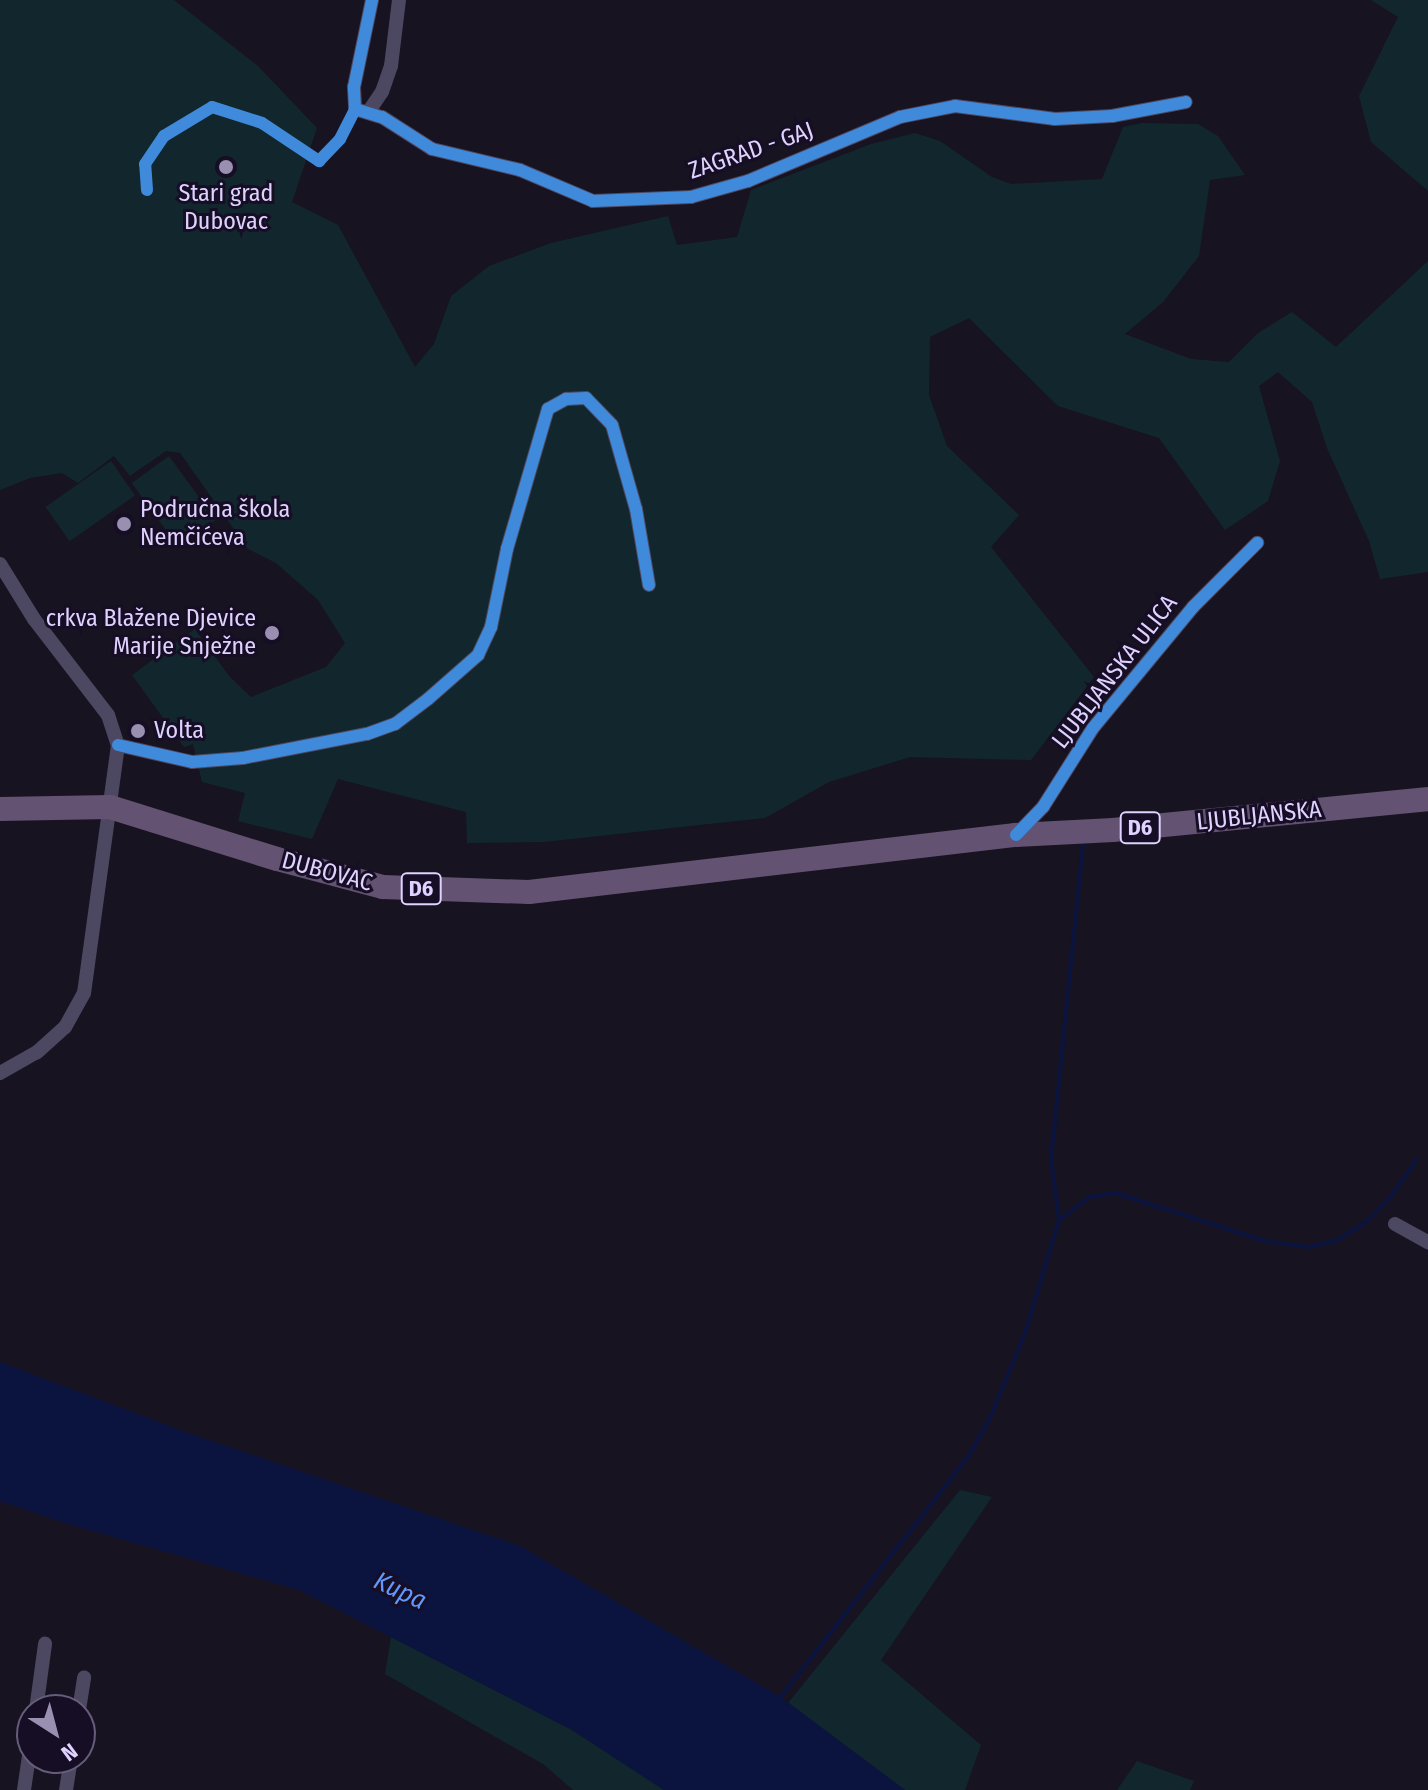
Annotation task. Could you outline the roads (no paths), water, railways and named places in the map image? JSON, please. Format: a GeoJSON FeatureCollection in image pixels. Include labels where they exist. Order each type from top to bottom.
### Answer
{"type":"FeatureCollection","features":[{"type":"Feature","properties":{"kind":"main road","name":"LJUBLJANSKA"},"geometry":{"type":"LineString","coordinates":[[851,854],[1016,835],[1113,830],[1428,799]]}},
{"type":"Feature","properties":{"kind":"main road","name":"DUBOVAC"},"geometry":{"type":"LineString","coordinates":[[0,809],[110,807],[277,859],[383,887],[462,891],[570,889],[851,854]]}},
{"type":"Feature","properties":{"kind":"street"},"geometry":{"type":"LineString","coordinates":[[372,0],[354,87],[362,110],[382,92],[391,66],[399,0]]}},
{"type":"Feature","properties":{"kind":"street","name":"ZAGRAD - GAJ"},"geometry":{"type":"LineString","coordinates":[[362,110],[432,149],[520,170],[593,201],[691,197],[748,181],[900,117],[955,106],[1055,119],[1112,116],[1186,102]]}},
{"type":"Feature","properties":{"kind":"street"},"geometry":{"type":"LineString","coordinates":[[118,745],[192,762],[243,758],[367,734],[395,724],[428,699],[478,655],[491,627],[507,549],[548,409],[566,399],[586,398],[612,425],[636,509],[649,585]]}},
{"type":"Feature","properties":{"kind":"street","name":"LJUBLJANSKA ULICA"},"geometry":{"type":"LineString","coordinates":[[1016,835],[1043,807],[1093,728],[1193,607],[1257,543]]}},
{"type":"Feature","properties":{"kind":"street"},"geometry":{"type":"LineString","coordinates":[[0,564],[34,619],[108,715],[118,745],[84,993],[65,1027],[37,1052],[0,1073]]}},
{"type":"Feature","properties":{"kind":"street"},"geometry":{"type":"LineString","coordinates":[[1395,1224],[1428,1242]]}},
{"type":"Feature","properties":{"kind":"street"},"geometry":{"type":"LineString","coordinates":[[38,1694],[45,1644]]}},
{"type":"Feature","properties":{"kind":"street"},"geometry":{"type":"LineString","coordinates":[[81,1694],[84,1677]]}},
{"type":"Feature","properties":{"kind":"water","name":"Kupa"},"geometry":{"type":"Polygon","coordinates":[[[0,1362],[183,1431],[520,1546],[781,1697],[905,1790],[664,1790],[572,1730],[299,1590],[65,1523],[0,1501],[0,1362]]]}},
{"type":"Feature","properties":{"kind":"waterway"},"geometry":{"type":"LineString","coordinates":[[1059,1220],[1051,1159],[1083,846]]}},
{"type":"Feature","properties":{"kind":"waterway"},"geometry":{"type":"LineString","coordinates":[[778,1700],[968,1457],[989,1420],[1024,1336],[1059,1220],[1090,1197],[1116,1193],[1265,1241],[1309,1247],[1336,1241],[1366,1222],[1390,1198],[1417,1159]]}},
{"type":"Feature","properties":{"kind":"place","name":"Stari grad Dubovac"},"geometry":{"type":"Point","coordinates":[226,167]}},
{"type":"Feature","properties":{"kind":"place","name":"Područna škola Nemčićeva"},"geometry":{"type":"Point","coordinates":[124,524]}},
{"type":"Feature","properties":{"kind":"place","name":"crkva Blažene Djevice Marije Snježne"},"geometry":{"type":"Point","coordinates":[272,633]}},
{"type":"Feature","properties":{"kind":"place","name":"Volta"},"geometry":{"type":"Point","coordinates":[138,731]}}]}
